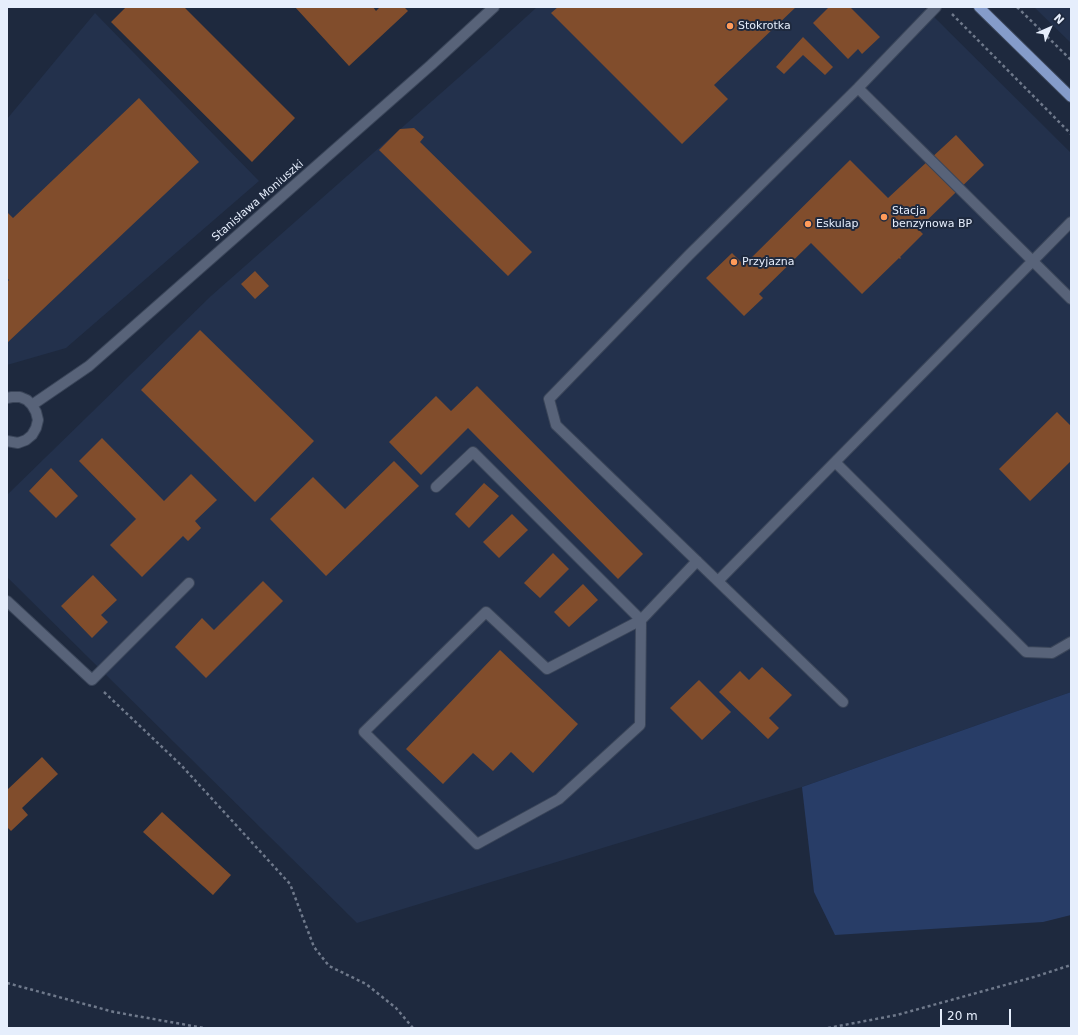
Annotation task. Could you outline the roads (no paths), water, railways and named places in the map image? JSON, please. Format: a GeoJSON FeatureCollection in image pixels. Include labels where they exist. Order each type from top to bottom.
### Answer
{"type":"FeatureCollection","features":[{"type":"Feature","properties":{"kind":"main road"},"geometry":{"type":"LineString","coordinates":[[979,7],[1071,97]]}},
{"type":"Feature","properties":{"kind":"street","name":"Stanisława Moniuszki"},"geometry":{"type":"LineString","coordinates":[[32,405],[89,366],[431,65],[494,7]]}},
{"type":"Feature","properties":{"kind":"street"},"geometry":{"type":"LineString","coordinates":[[843,702],[556,425],[549,399],[689,255],[858,88],[936,7]]}},
{"type":"Feature","properties":{"kind":"street"},"geometry":{"type":"LineString","coordinates":[[858,88],[1071,298]]}},
{"type":"Feature","properties":{"kind":"street"},"geometry":{"type":"LineString","coordinates":[[718,581],[1071,222]]}},
{"type":"Feature","properties":{"kind":"street"},"geometry":{"type":"LineString","coordinates":[[7,398],[20,397],[27,400],[36,412],[38,420],[32,435],[26,440],[18,443],[7,441]]}},
{"type":"Feature","properties":{"kind":"street"},"geometry":{"type":"LineString","coordinates":[[436,487],[473,452],[641,620],[640,725],[559,799],[477,844],[364,732],[486,612],[547,669],[641,620],[697,561]]}},
{"type":"Feature","properties":{"kind":"street"},"geometry":{"type":"LineString","coordinates":[[835,462],[1026,652],[1052,653],[1071,642]]}},
{"type":"Feature","properties":{"kind":"street"},"geometry":{"type":"LineString","coordinates":[[7,601],[92,680],[189,583]]}},
{"type":"Feature","properties":{"kind":"place","name":"Stokrotka"},"geometry":{"type":"Point","coordinates":[730,26]}},
{"type":"Feature","properties":{"kind":"place","name":"Stacja benzynowa BP"},"geometry":{"type":"Point","coordinates":[884,217]}},
{"type":"Feature","properties":{"kind":"place","name":"Eskulap"},"geometry":{"type":"Point","coordinates":[808,224]}},
{"type":"Feature","properties":{"kind":"place","name":"Przyjazna"},"geometry":{"type":"Point","coordinates":[734,262]}}]}
